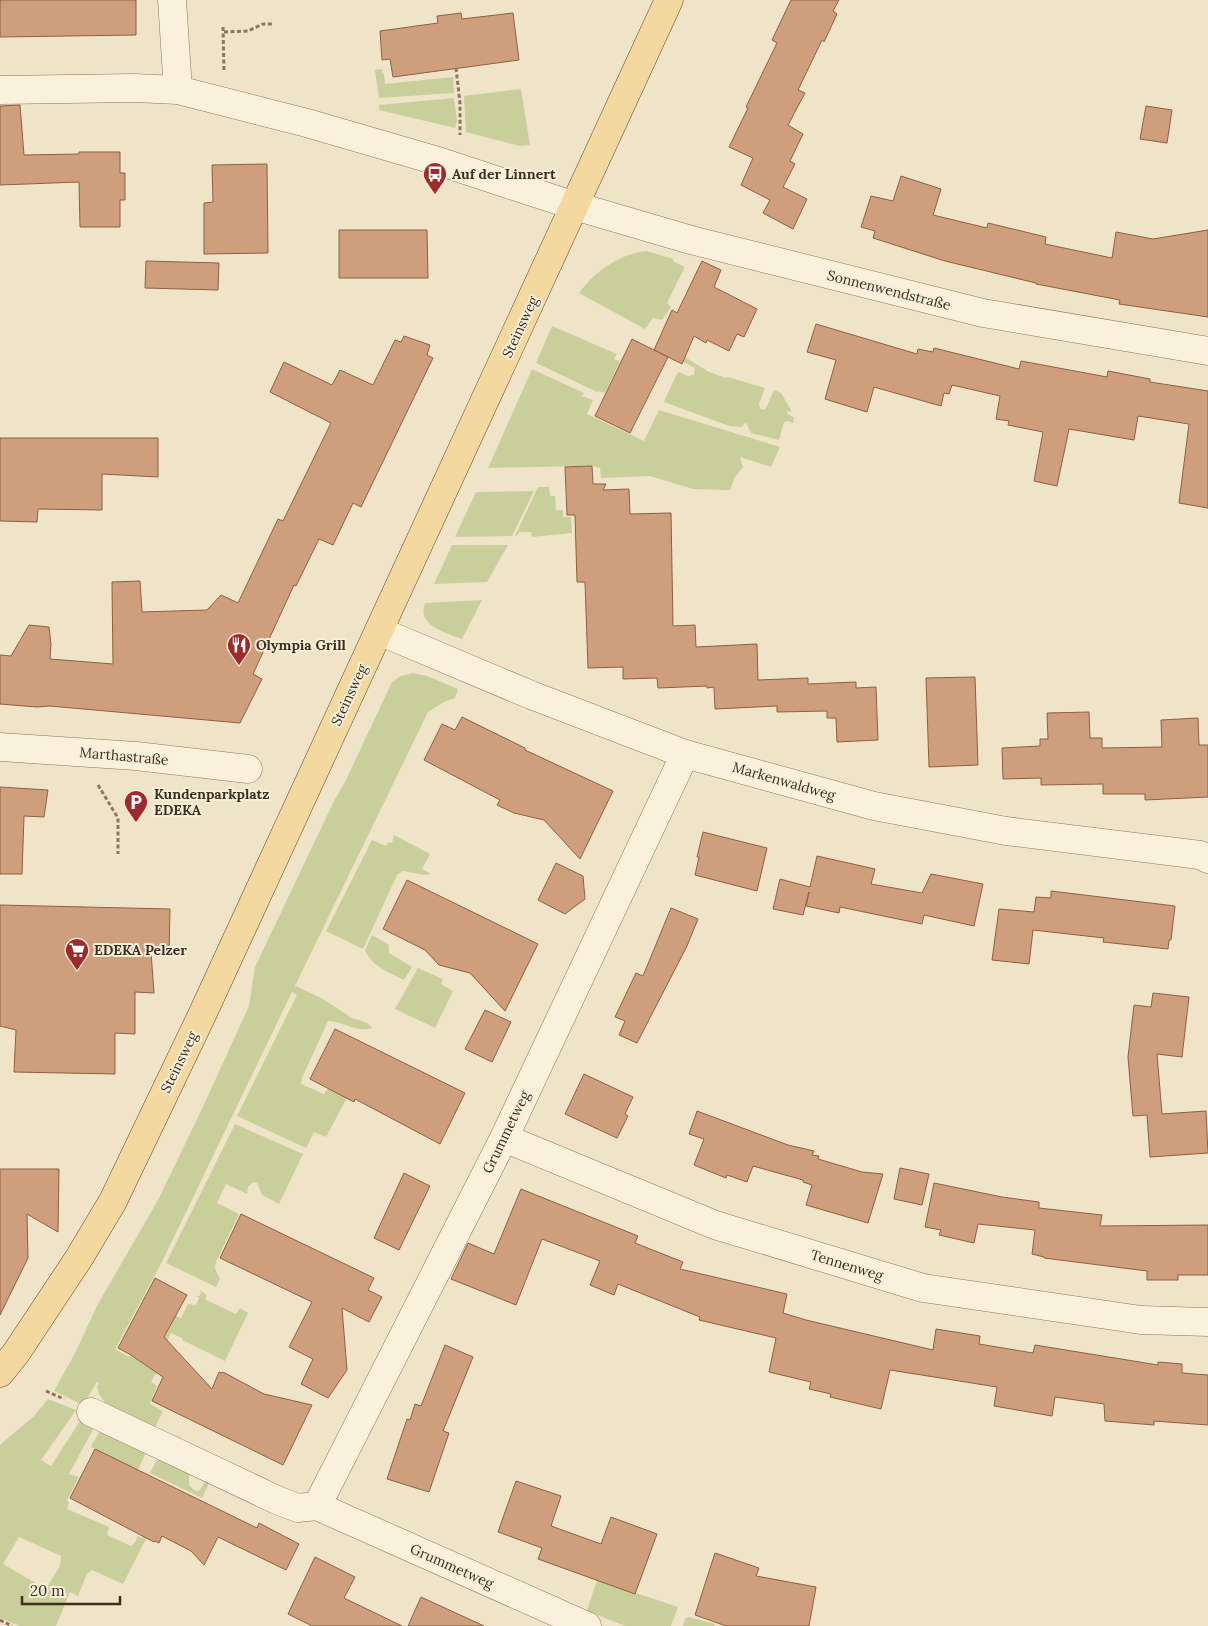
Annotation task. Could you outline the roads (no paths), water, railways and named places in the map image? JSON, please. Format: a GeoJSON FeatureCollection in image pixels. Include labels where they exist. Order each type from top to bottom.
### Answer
{"type":"FeatureCollection","features":[{"type":"Feature","properties":{"kind":"main road","name":"Steinsweg"},"geometry":{"type":"LineString","coordinates":[[0,1373],[16,1353],[79,1258],[113,1201],[210,998],[669,0]]}},
{"type":"Feature","properties":{"kind":"street"},"geometry":{"type":"LineString","coordinates":[[172,0],[178,90]]}},
{"type":"Feature","properties":{"kind":"street"},"geometry":{"type":"LineString","coordinates":[[0,90],[134,88],[178,90],[355,137],[508,183],[575,206]]}},
{"type":"Feature","properties":{"kind":"street","name":"Sonnenwendstraße"},"geometry":{"type":"LineString","coordinates":[[575,206],[691,240],[983,313],[1208,351]]}},
{"type":"Feature","properties":{"kind":"street","name":"Markenwaldweg"},"geometry":{"type":"LineString","coordinates":[[379,631],[530,695],[685,754],[874,806],[1006,831],[1200,855],[1208,859]]}},
{"type":"Feature","properties":{"kind":"street","name":"Marthastraße"},"geometry":{"type":"LineString","coordinates":[[0,747],[136,756],[248,769]]}},
{"type":"Feature","properties":{"kind":"street","name":"Grummetweg"},"geometry":{"type":"LineString","coordinates":[[316,1506],[504,1138],[685,754]]}},
{"type":"Feature","properties":{"kind":"street","name":"Tennenweg"},"geometry":{"type":"LineString","coordinates":[[504,1138],[715,1225],[923,1288],[1141,1320],[1208,1322]]}},
{"type":"Feature","properties":{"kind":"street","name":"Grummetweg"},"geometry":{"type":"LineString","coordinates":[[92,1412],[279,1502],[298,1508],[316,1506],[587,1626]]}},
{"type":"Feature","properties":{"kind":"place","name":"Auf der Linnert"},"geometry":{"type":"Point","coordinates":[435,195]}},
{"type":"Feature","properties":{"kind":"place","name":"Olympia Grill"},"geometry":{"type":"Point","coordinates":[239,666]}},
{"type":"Feature","properties":{"kind":"place","name":"Kundenparkplatz EDEKA"},"geometry":{"type":"Point","coordinates":[136,823]}},
{"type":"Feature","properties":{"kind":"place","name":"EDEKA Pelzer"},"geometry":{"type":"Point","coordinates":[77,971]}}]}
